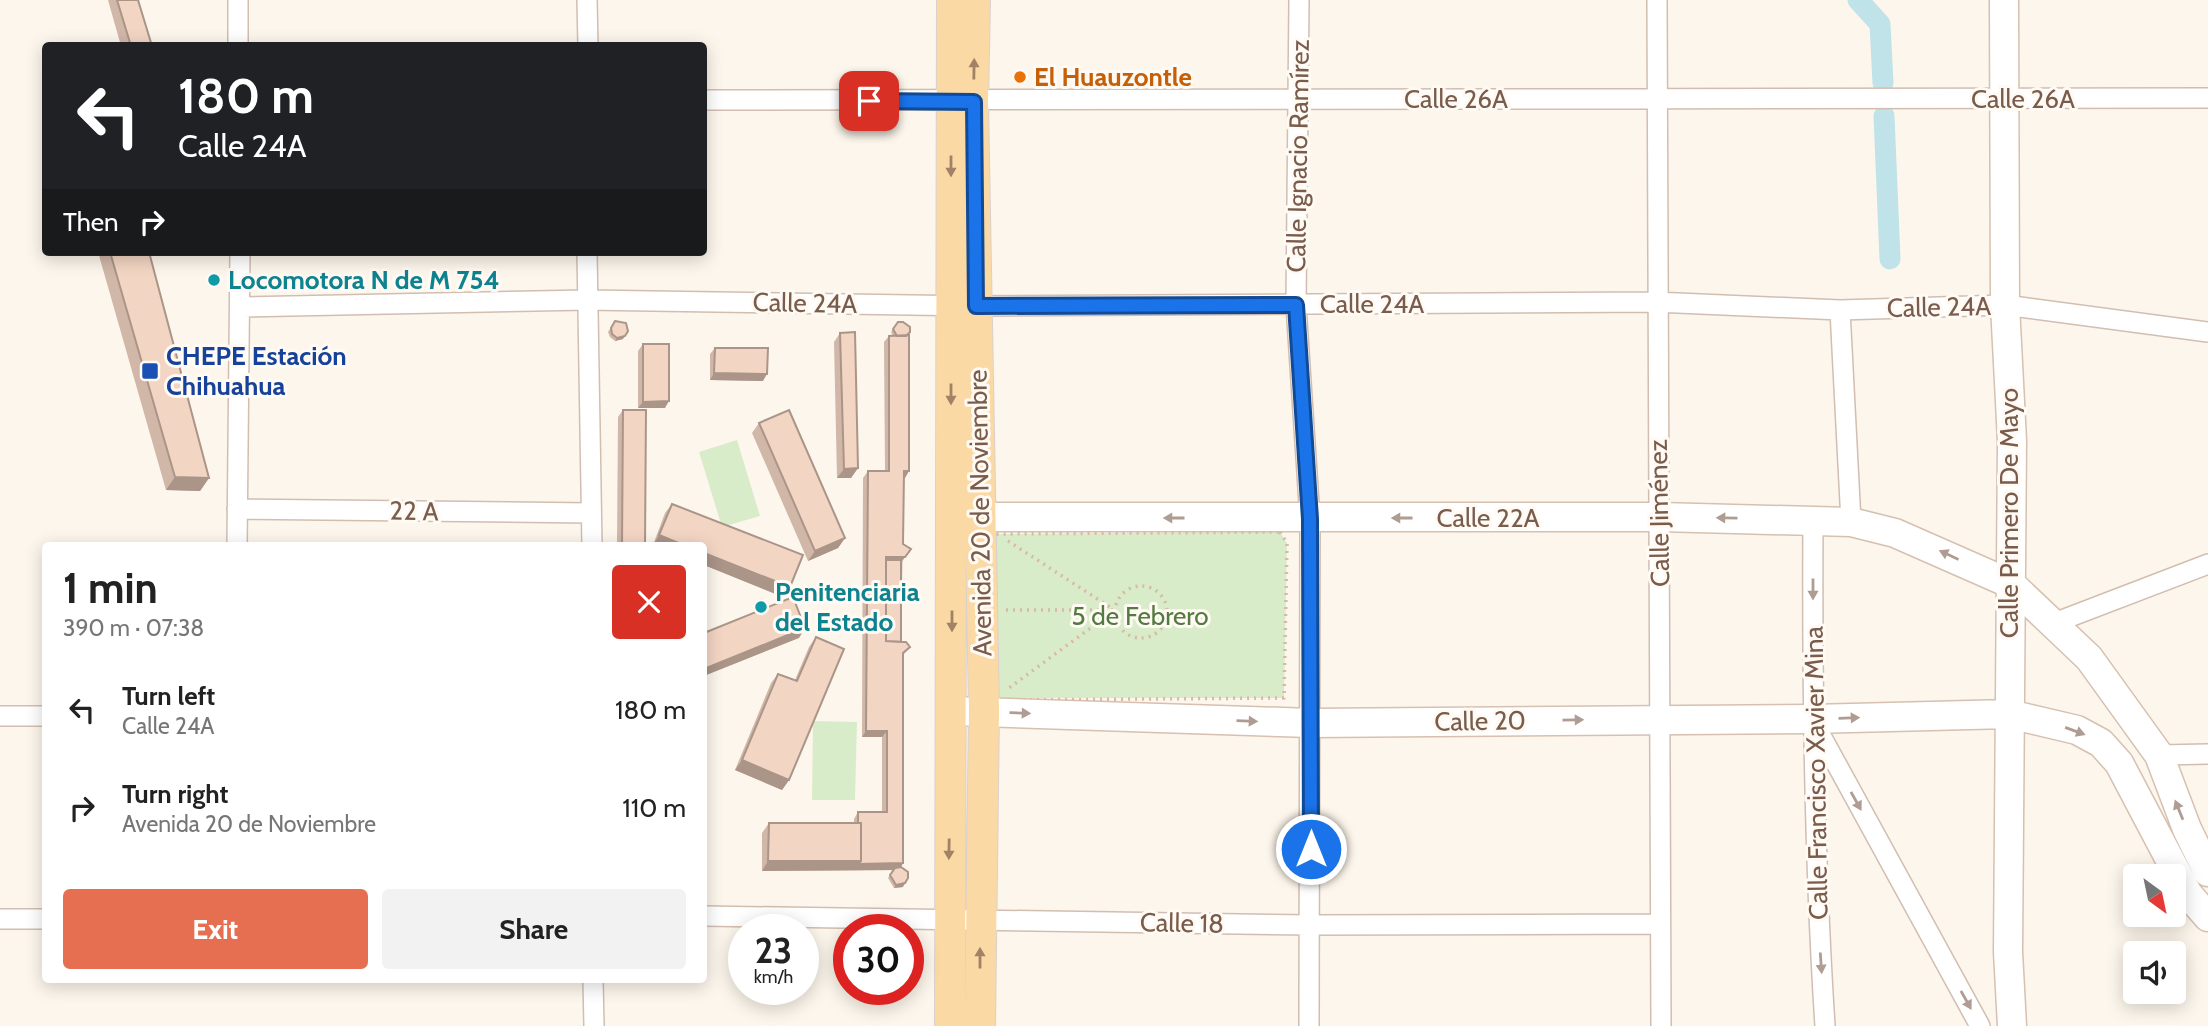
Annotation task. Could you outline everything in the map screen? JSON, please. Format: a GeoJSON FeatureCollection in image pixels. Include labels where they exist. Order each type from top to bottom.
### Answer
{"type":"FeatureCollection","features":[{"type":"Feature","properties":{"kind":"main road","name":"Avenida 20 de Noviembre"},"geometry":{"type":"LineString","coordinates":[[952,0],[963,102],[964,305],[989,705],[980,918],[981,1026]]}},
{"type":"Feature","properties":{"kind":"main road","name":"Avenida 20 de Noviembre"},"geometry":{"type":"LineString","coordinates":[[963,102],[975,0]]}},
{"type":"Feature","properties":{"kind":"main road","name":"Calle Primero De Mayo"},"geometry":{"type":"LineString","coordinates":[[2004,0],[2005,305],[2012,441],[2008,951],[2012,1026]]}},
{"type":"Feature","properties":{"kind":"main road","name":"Calle 22A"},"geometry":{"type":"LineString","coordinates":[[976,523],[1660,517],[1813,520],[1852,523],[1895,533],[2011,584],[2089,658],[2159,754],[2187,829],[2208,872]]}},
{"type":"Feature","properties":{"kind":"main road","name":"Avenida 20 de Noviembre"},"geometry":{"type":"LineString","coordinates":[[950,1026],[948,918],[952,711],[976,523]]}},
{"type":"Feature","properties":{"kind":"main road","name":"Calle 20"},"geometry":{"type":"LineString","coordinates":[[952,711],[989,705],[1311,723],[1812,719],[2009,714],[2077,730],[2101,743],[2119,763],[2188,894],[2208,917]]}},
{"type":"Feature","properties":{"kind":"street"},"geometry":{"type":"LineString","coordinates":[[238,0],[238,42]]}},
{"type":"Feature","properties":{"kind":"street"},"geometry":{"type":"LineString","coordinates":[[587,0],[588,42]]}},
{"type":"Feature","properties":{"kind":"street","name":"Calle Ignacio Ramírez"},"geometry":{"type":"LineString","coordinates":[[1299,0],[1296,305],[1310,519],[1309,1026]]}},
{"type":"Feature","properties":{"kind":"street","name":"Calle Jiménez"},"geometry":{"type":"LineString","coordinates":[[1657,0],[1655,302],[1660,517],[1661,1026]]}},
{"type":"Feature","properties":{"kind":"street","name":"Calle 26A"},"geometry":{"type":"LineString","coordinates":[[707,100],[963,102],[2208,98]]}},
{"type":"Feature","properties":{"kind":"street"},"geometry":{"type":"LineString","coordinates":[[237,542],[240,256]]}},
{"type":"Feature","properties":{"kind":"street"},"geometry":{"type":"LineString","coordinates":[[587,256],[592,542]]}},
{"type":"Feature","properties":{"kind":"street","name":"Calle 24A"},"geometry":{"type":"LineString","coordinates":[[241,307],[587,300],[964,305],[1655,302],[1840,310],[2005,305],[2208,332]]}},
{"type":"Feature","properties":{"kind":"street"},"geometry":{"type":"LineString","coordinates":[[1840,310],[1852,523]]}},
{"type":"Feature","properties":{"kind":"street","name":"22 A"},"geometry":{"type":"LineString","coordinates":[[237,509],[591,513]]}},
{"type":"Feature","properties":{"kind":"street","name":"Calle Francisco Xavier Mina"},"geometry":{"type":"LineString","coordinates":[[1813,520],[1812,719],[1817,897],[1825,1026]]}},
{"type":"Feature","properties":{"kind":"street"},"geometry":{"type":"LineString","coordinates":[[2054,623],[2208,564]]}},
{"type":"Feature","properties":{"kind":"street"},"geometry":{"type":"LineString","coordinates":[[0,716],[42,716]]}},
{"type":"Feature","properties":{"kind":"street"},"geometry":{"type":"LineString","coordinates":[[1812,719],[1980,1026]]}},
{"type":"Feature","properties":{"kind":"street"},"geometry":{"type":"LineString","coordinates":[[2159,754],[2208,754]]}},
{"type":"Feature","properties":{"kind":"street","name":"Calle 18"},"geometry":{"type":"LineString","coordinates":[[707,916],[1311,925],[1660,923]]}},
{"type":"Feature","properties":{"kind":"street"},"geometry":{"type":"LineString","coordinates":[[0,919],[42,919]]}},
{"type":"Feature","properties":{"kind":"street"},"geometry":{"type":"LineString","coordinates":[[593,983],[594,1026]]}},
{"type":"Feature","properties":{"kind":"path"},"geometry":{"type":"LineString","coordinates":[[976,523],[1115,610],[1119,626],[1132,637],[1140,639],[1156,634],[1162,628],[1168,613],[1162,596],[1156,590],[1138,586],[1122,594],[1115,610],[989,705]]}},
{"type":"Feature","properties":{"kind":"path"},"geometry":{"type":"LineString","coordinates":[[976,523],[994,538],[989,705]]}},
{"type":"Feature","properties":{"kind":"path"},"geometry":{"type":"LineString","coordinates":[[976,523],[1280,532],[1287,542],[1284,698],[989,705]]}},
{"type":"Feature","properties":{"kind":"path"},"geometry":{"type":"LineString","coordinates":[[993,610],[1115,610]]}},
{"type":"Feature","properties":{"kind":"green space"},"geometry":{"type":"Polygon","coordinates":[[[737,440],[760,516],[722,527],[699,452],[737,440]]]}},
{"type":"Feature","properties":{"kind":"green space","name":"5 de Febrero"},"geometry":{"type":"Polygon","coordinates":[[[1280,532],[1287,543],[1284,698],[995,698],[996,534],[1280,532]]]}},
{"type":"Feature","properties":{"kind":"green space"},"geometry":{"type":"Polygon","coordinates":[[[813,721],[857,722],[855,800],[812,800],[813,721]]]}},
{"type":"Feature","properties":{"kind":"building"},"geometry":{"type":"Polygon","coordinates":[[[117,0],[138,0],[151,42],[130,42],[117,0]]]}},
{"type":"Feature","properties":{"kind":"building","name":"CHEPE Estación Chihuahua"},"geometry":{"type":"Polygon","coordinates":[[[111,256],[150,256],[209,478],[175,477],[111,256]]]}},
{"type":"Feature","properties":{"kind":"building"},"geometry":{"type":"Polygon","coordinates":[[[615,321],[626,323],[628,331],[625,336],[617,338],[612,334],[611,328],[615,321]]]}},
{"type":"Feature","properties":{"kind":"building"},"geometry":{"type":"Polygon","coordinates":[[[898,322],[910,327],[906,336],[897,336],[893,329],[898,322]]]}},
{"type":"Feature","properties":{"kind":"building"},"geometry":{"type":"Polygon","coordinates":[[[855,332],[858,468],[844,469],[840,333],[855,332]]]}},
{"type":"Feature","properties":{"kind":"building"},"geometry":{"type":"Polygon","coordinates":[[[909,335],[909,471],[904,471],[903,544],[911,549],[905,557],[886,557],[886,641],[906,642],[910,647],[903,653],[903,863],[858,864],[861,861],[861,823],[858,823],[858,812],[887,812],[887,731],[866,731],[868,471],[889,471],[889,336],[909,335]]]}},
{"type":"Feature","properties":{"kind":"building"},"geometry":{"type":"Polygon","coordinates":[[[643,344],[669,344],[669,401],[643,402],[643,344]]]}},
{"type":"Feature","properties":{"kind":"building"},"geometry":{"type":"Polygon","coordinates":[[[715,348],[768,348],[767,374],[714,373],[715,348]]]}},
{"type":"Feature","properties":{"kind":"building"},"geometry":{"type":"Polygon","coordinates":[[[623,410],[646,410],[645,542],[622,542],[623,410]]]}},
{"type":"Feature","properties":{"kind":"building"},"geometry":{"type":"Polygon","coordinates":[[[789,410],[845,538],[815,551],[759,423],[789,410]]]}},
{"type":"Feature","properties":{"kind":"building"},"geometry":{"type":"Polygon","coordinates":[[[672,504],[803,555],[790,587],[707,554],[707,542],[676,542],[659,535],[672,504]]]}},
{"type":"Feature","properties":{"kind":"building"},"geometry":{"type":"Polygon","coordinates":[[[886,560],[901,560],[901,642],[886,641],[886,560]]]}},
{"type":"Feature","properties":{"kind":"building"},"geometry":{"type":"Polygon","coordinates":[[[793,597],[805,628],[707,668],[707,632],[793,597]]]}},
{"type":"Feature","properties":{"kind":"building"},"geometry":{"type":"Polygon","coordinates":[[[816,637],[844,649],[789,780],[742,760],[778,674],[797,681],[816,637]]]}},
{"type":"Feature","properties":{"kind":"building"},"geometry":{"type":"Polygon","coordinates":[[[769,823],[861,823],[861,861],[768,861],[769,823]]]}},
{"type":"Feature","properties":{"kind":"building"},"geometry":{"type":"Polygon","coordinates":[[[901,867],[908,872],[908,878],[905,883],[896,885],[890,875],[895,868],[901,867]]]}},
{"type":"Feature","properties":{"kind":"waterway"},"geometry":{"type":"LineString","coordinates":[[1858,0],[1880,24],[1883,83]]}},
{"type":"Feature","properties":{"kind":"waterway"},"geometry":{"type":"LineString","coordinates":[[1884,116],[1890,259]]}},
{"type":"Feature","properties":{"kind":"place","name":"El Huauzontle"},"geometry":{"type":"Point","coordinates":[1020,77]}},
{"type":"Feature","properties":{"kind":"place","name":"Locomotora N de M 754"},"geometry":{"type":"Point","coordinates":[214,280]}},
{"type":"Feature","properties":{"kind":"place","name":"CHEPE Estación Chihuahua"},"geometry":{"type":"Point","coordinates":[150,371]}},
{"type":"Feature","properties":{"kind":"place","name":"Penitenciaria del Estado"},"geometry":{"type":"Point","coordinates":[761,607]}},
{"type":"Feature","properties":{"kind":"route"},"geometry":{"type":"LineString","coordinates":[[869,101],[974,102],[976,306],[1296,305],[1310,519],[1311,849]]}}]}
